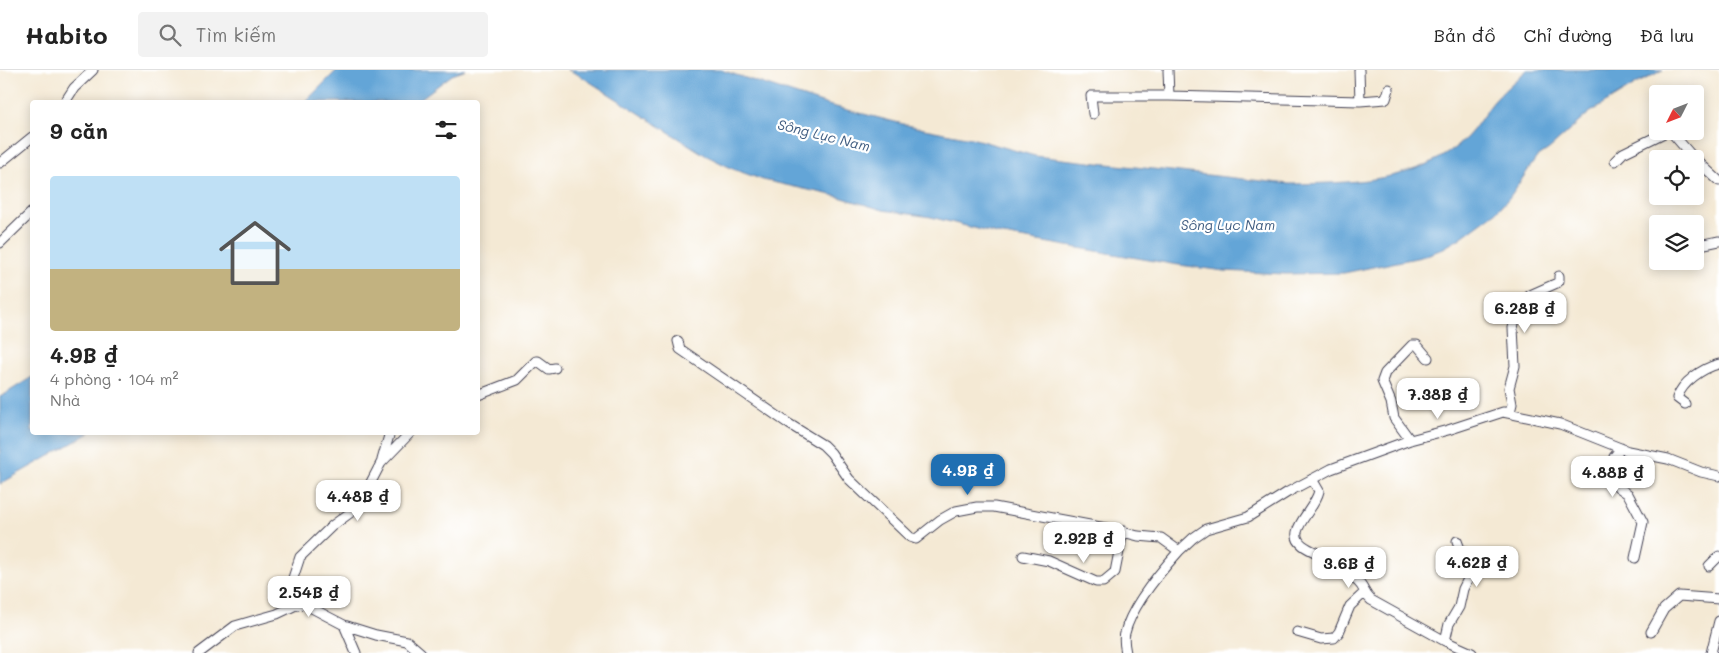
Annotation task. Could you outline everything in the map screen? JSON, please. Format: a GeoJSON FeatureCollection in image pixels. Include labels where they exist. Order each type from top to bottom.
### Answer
{"type":"FeatureCollection","features":[{"type":"Feature","properties":{"kind":"street"},"geometry":{"type":"LineString","coordinates":[[66,100],[74,88],[93,70]]}},
{"type":"Feature","properties":{"kind":"street"},"geometry":{"type":"LineString","coordinates":[[1168,70],[1169,96]]}},
{"type":"Feature","properties":{"kind":"street"},"geometry":{"type":"LineString","coordinates":[[1359,70],[1360,101]]}},
{"type":"Feature","properties":{"kind":"street"},"geometry":{"type":"LineString","coordinates":[[1093,114],[1091,96],[1360,101],[1386,99],[1389,89]]}},
{"type":"Feature","properties":{"kind":"street"},"geometry":{"type":"LineString","coordinates":[[1615,161],[1623,153],[1670,132],[1719,181]]}},
{"type":"Feature","properties":{"kind":"street"},"geometry":{"type":"LineString","coordinates":[[0,163],[30,139]]}},
{"type":"Feature","properties":{"kind":"street"},"geometry":{"type":"LineString","coordinates":[[0,243],[30,214]]}},
{"type":"Feature","properties":{"kind":"street"},"geometry":{"type":"LineString","coordinates":[[1704,244],[1719,241]]}},
{"type":"Feature","properties":{"kind":"street"},"geometry":{"type":"LineString","coordinates":[[1510,412],[1512,404],[1509,388],[1515,366],[1513,328],[1515,319],[1530,295],[1557,283],[1559,276]]}},
{"type":"Feature","properties":{"kind":"street"},"geometry":{"type":"LineString","coordinates":[[678,341],[680,349],[832,452],[849,479],[910,538],[916,539],[940,520],[956,511],[977,507],[1008,509],[1123,531],[1138,536],[1161,538],[1180,551]]}},
{"type":"Feature","properties":{"kind":"street"},"geometry":{"type":"LineString","coordinates":[[1410,440],[1394,418],[1391,402],[1382,381],[1386,372],[1412,345],[1417,345],[1428,358]]}},
{"type":"Feature","properties":{"kind":"street"},"geometry":{"type":"LineString","coordinates":[[480,394],[517,380],[536,361],[547,368],[555,368]]}},
{"type":"Feature","properties":{"kind":"street"},"geometry":{"type":"LineString","coordinates":[[1685,404],[1677,398],[1681,390],[1698,374],[1709,367],[1719,364]]}},
{"type":"Feature","properties":{"kind":"street"},"geometry":{"type":"LineString","coordinates":[[1126,653],[1124,634],[1130,617],[1167,566],[1193,538],[1206,529],[1248,517],[1331,469],[1410,440],[1448,430],[1499,412],[1510,412],[1569,427],[1621,448],[1668,459],[1701,472],[1719,476]]}},
{"type":"Feature","properties":{"kind":"street"},"geometry":{"type":"LineString","coordinates":[[382,463],[389,435]]}},
{"type":"Feature","properties":{"kind":"street"},"geometry":{"type":"LineString","coordinates":[[296,605],[292,581],[300,557],[332,526],[358,506],[382,463],[408,435]]}},
{"type":"Feature","properties":{"kind":"street"},"geometry":{"type":"LineString","coordinates":[[1621,448],[1614,457],[1614,478],[1618,487],[1628,494],[1642,522],[1635,558]]}},
{"type":"Feature","properties":{"kind":"street"},"geometry":{"type":"LineString","coordinates":[[1312,479],[1319,488],[1318,494],[1298,529],[1300,542],[1307,548],[1328,558],[1358,582],[1364,593],[1371,600],[1445,641],[1472,653]]}},
{"type":"Feature","properties":{"kind":"street"},"geometry":{"type":"LineString","coordinates":[[1023,556],[1048,561],[1096,582],[1103,582],[1115,572],[1123,531]]}},
{"type":"Feature","properties":{"kind":"street"},"geometry":{"type":"LineString","coordinates":[[1445,641],[1449,624],[1459,608],[1463,589],[1476,563],[1475,559],[1460,549],[1457,541]]}},
{"type":"Feature","properties":{"kind":"street"},"geometry":{"type":"LineString","coordinates":[[1709,566],[1719,556]]}},
{"type":"Feature","properties":{"kind":"street"},"geometry":{"type":"LineString","coordinates":[[1297,632],[1321,639],[1334,638],[1339,632],[1350,606],[1364,593]]}},
{"type":"Feature","properties":{"kind":"street"},"geometry":{"type":"LineString","coordinates":[[1652,632],[1664,609],[1679,596],[1719,599]]}},
{"type":"Feature","properties":{"kind":"street"},"geometry":{"type":"LineString","coordinates":[[199,653],[235,626],[304,604],[344,625],[376,635],[407,641],[421,653]]}},
{"type":"Feature","properties":{"kind":"street"},"geometry":{"type":"LineString","coordinates":[[1711,653],[1719,621]]}},
{"type":"Feature","properties":{"kind":"street"},"geometry":{"type":"LineString","coordinates":[[344,625],[356,653]]}},
{"type":"Feature","properties":{"kind":"water"},"geometry":{"type":"Polygon","coordinates":[[[337,70],[466,70],[452,75],[419,100],[307,100],[337,70]]]}},
{"type":"Feature","properties":{"kind":"water","name":"Sông Lục Nam"},"geometry":{"type":"Polygon","coordinates":[[[568,70],[721,70],[828,105],[919,128],[971,138],[1035,156],[1289,184],[1336,183],[1383,178],[1428,164],[1448,153],[1466,138],[1496,99],[1527,70],[1663,70],[1589,113],[1549,149],[1537,157],[1509,198],[1497,211],[1459,239],[1440,250],[1421,257],[1344,273],[1285,274],[1224,271],[1172,264],[997,234],[931,217],[883,210],[836,196],[763,180],[733,169],[705,155],[579,75],[568,70]]]}},
{"type":"Feature","properties":{"kind":"water"},"geometry":{"type":"Polygon","coordinates":[[[30,378],[30,435],[86,435],[0,484],[0,397],[30,378]]]}}]}
